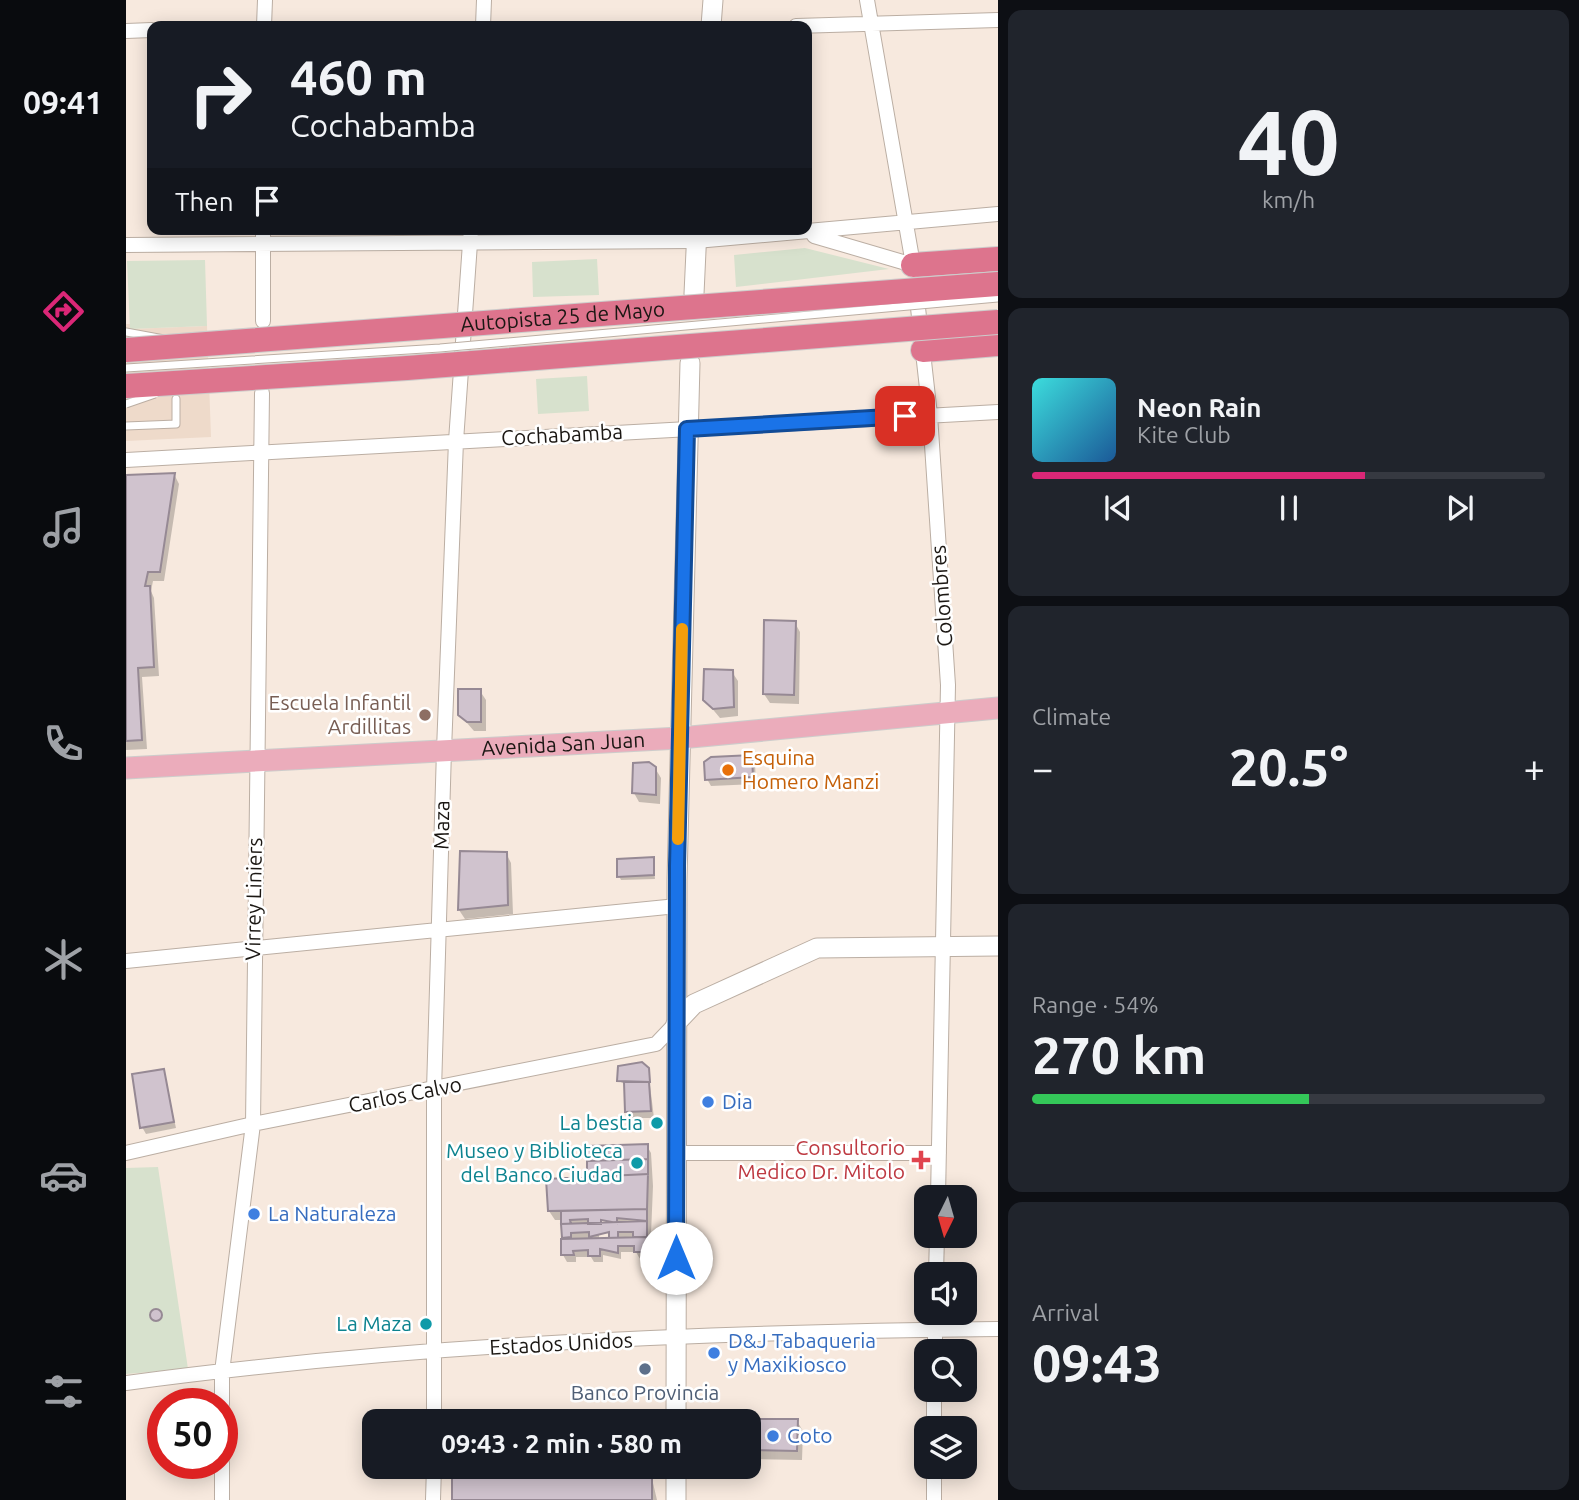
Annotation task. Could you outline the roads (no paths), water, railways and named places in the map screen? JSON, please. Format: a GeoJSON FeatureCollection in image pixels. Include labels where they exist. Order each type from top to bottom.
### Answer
{"type":"FeatureCollection","features":[{"type":"Feature","properties":{"kind":"highway"},"geometry":{"type":"LineString","coordinates":[[913,265],[998,258]]}},
{"type":"Feature","properties":{"kind":"highway","name":"Autopista 25 de Mayo"},"geometry":{"type":"LineString","coordinates":[[126,350],[998,284]]}},
{"type":"Feature","properties":{"kind":"highway","name":"Autopista 25 de Mayo"},"geometry":{"type":"LineString","coordinates":[[126,386],[181,390],[407,368],[998,322]]}},
{"type":"Feature","properties":{"kind":"highway"},"geometry":{"type":"LineString","coordinates":[[923,350],[998,345]]}},
{"type":"Feature","properties":{"kind":"main road"},"geometry":{"type":"LineString","coordinates":[[711,21],[713,0]]}},
{"type":"Feature","properties":{"kind":"main road"},"geometry":{"type":"LineString","coordinates":[[694,294],[697,235]]}},
{"type":"Feature","properties":{"kind":"main road"},"geometry":{"type":"LineString","coordinates":[[676,1409],[677,906],[690,363]]}},
{"type":"Feature","properties":{"kind":"main road","name":"Avenida San Juan"},"geometry":{"type":"LineString","coordinates":[[126,768],[680,738],[998,708]]}},
{"type":"Feature","properties":{"kind":"main road"},"geometry":{"type":"LineString","coordinates":[[676,1023],[694,1004],[817,948],[998,946]]}},
{"type":"Feature","properties":{"kind":"main road"},"geometry":{"type":"LineString","coordinates":[[676,1479],[676,1500]]}},
{"type":"Feature","properties":{"kind":"street"},"geometry":{"type":"LineString","coordinates":[[264,21],[265,0]]}},
{"type":"Feature","properties":{"kind":"street"},"geometry":{"type":"LineString","coordinates":[[483,21],[484,0]]}},
{"type":"Feature","properties":{"kind":"street","name":"Colombres"},"geometry":{"type":"LineString","coordinates":[[867,0],[907,224],[923,350],[930,415],[948,713],[938,1185]]}},
{"type":"Feature","properties":{"kind":"street"},"geometry":{"type":"LineString","coordinates":[[812,26],[998,20]]}},
{"type":"Feature","properties":{"kind":"street"},"geometry":{"type":"LineString","coordinates":[[126,31],[147,30]]}},
{"type":"Feature","properties":{"kind":"street"},"geometry":{"type":"LineString","coordinates":[[812,232],[998,214]]}},
{"type":"Feature","properties":{"kind":"street"},"geometry":{"type":"LineString","coordinates":[[126,245],[263,235],[697,235]]}},
{"type":"Feature","properties":{"kind":"street"},"geometry":{"type":"LineString","coordinates":[[262,321],[263,235]]}},
{"type":"Feature","properties":{"kind":"street"},"geometry":{"type":"LineString","coordinates":[[811,235],[913,265]]}},
{"type":"Feature","properties":{"kind":"street","name":"Maza"},"geometry":{"type":"LineString","coordinates":[[434,1409],[434,1090],[444,750],[456,441],[471,236]]}},
{"type":"Feature","properties":{"kind":"street","name":"Virrey Liniers"},"geometry":{"type":"LineString","coordinates":[[222,1388],[253,1124],[253,950],[262,393]]}},
{"type":"Feature","properties":{"kind":"street","name":"Cochabamba"},"geometry":{"type":"LineString","coordinates":[[126,460],[998,412]]}},
{"type":"Feature","properties":{"kind":"street"},"geometry":{"type":"LineString","coordinates":[[126,961],[677,906]]}},
{"type":"Feature","properties":{"kind":"street","name":"Carlos Calvo"},"geometry":{"type":"LineString","coordinates":[[126,1153],[253,1124],[656,1044],[676,1023]]}},
{"type":"Feature","properties":{"kind":"street"},"geometry":{"type":"LineString","coordinates":[[676,1153],[939,1153]]}},
{"type":"Feature","properties":{"kind":"street"},"geometry":{"type":"LineString","coordinates":[[935,1325],[935,1339]]}},
{"type":"Feature","properties":{"kind":"street","name":"Estados Unidos"},"geometry":{"type":"LineString","coordinates":[[126,1383],[434,1351],[676,1338],[998,1329]]}},
{"type":"Feature","properties":{"kind":"street"},"geometry":{"type":"LineString","coordinates":[[222,1479],[222,1500]]}},
{"type":"Feature","properties":{"kind":"street"},"geometry":{"type":"LineString","coordinates":[[433,1479],[433,1500]]}},
{"type":"Feature","properties":{"kind":"street"},"geometry":{"type":"LineString","coordinates":[[933,1500],[934,1479]]}},
{"type":"Feature","properties":{"kind":"lane"},"geometry":{"type":"LineString","coordinates":[[126,368],[453,347],[998,298]]}},
{"type":"Feature","properties":{"kind":"lane"},"geometry":{"type":"LineString","coordinates":[[126,332],[155,336],[181,345]]}},
{"type":"Feature","properties":{"kind":"lane"},"geometry":{"type":"LineString","coordinates":[[126,404],[181,390],[177,424],[126,426]]}},
{"type":"Feature","properties":{"kind":"place","name":"Escuela Infantil Ardillitas"},"geometry":{"type":"Point","coordinates":[425,715]}},
{"type":"Feature","properties":{"kind":"place","name":"Esquina Homero Manzi"},"geometry":{"type":"Point","coordinates":[728,770]}},
{"type":"Feature","properties":{"kind":"place","name":"Dia"},"geometry":{"type":"Point","coordinates":[708,1102]}},
{"type":"Feature","properties":{"kind":"place","name":"La bestia"},"geometry":{"type":"Point","coordinates":[657,1123]}},
{"type":"Feature","properties":{"kind":"place","name":"Consultorio Medico Dr. Mitolo"},"geometry":{"type":"Point","coordinates":[921,1160]}},
{"type":"Feature","properties":{"kind":"place","name":"Museo y Biblioteca del Banco Ciudad"},"geometry":{"type":"Point","coordinates":[637,1163]}},
{"type":"Feature","properties":{"kind":"place","name":"La Naturaleza"},"geometry":{"type":"Point","coordinates":[254,1214]}},
{"type":"Feature","properties":{"kind":"place","name":"La Maza"},"geometry":{"type":"Point","coordinates":[426,1324]}},
{"type":"Feature","properties":{"kind":"place","name":"D&J Tabaqueria y Maxikiosco"},"geometry":{"type":"Point","coordinates":[714,1353]}},
{"type":"Feature","properties":{"kind":"place","name":"Banco Provincia"},"geometry":{"type":"Point","coordinates":[645,1369]}},
{"type":"Feature","properties":{"kind":"place","name":"Coto"},"geometry":{"type":"Point","coordinates":[773,1436]}}]}
